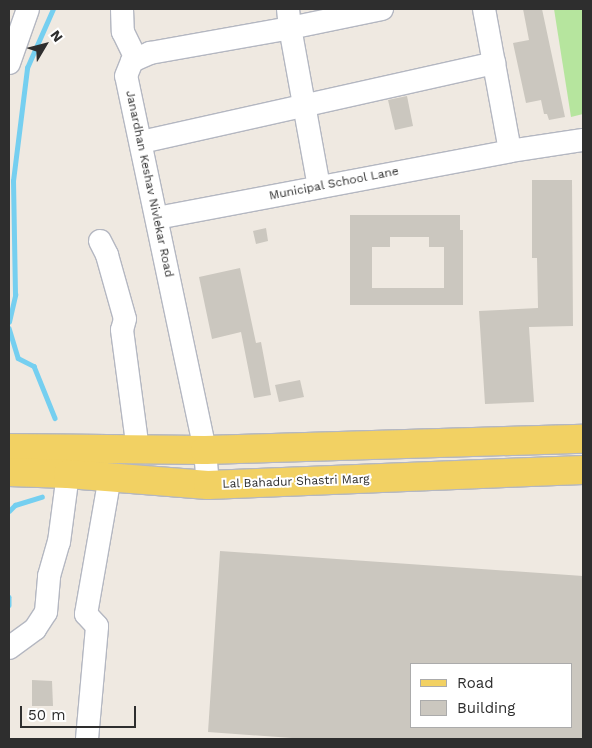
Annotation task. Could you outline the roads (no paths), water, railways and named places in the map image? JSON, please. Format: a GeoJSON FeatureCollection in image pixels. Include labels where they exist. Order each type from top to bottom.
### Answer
{"type":"FeatureCollection","features":[{"type":"Feature","properties":{"kind":"main road"},"geometry":{"type":"LineString","coordinates":[[9,448],[205,450],[570,439],[571,471]]}},
{"type":"Feature","properties":{"kind":"main road","name":"Lal Bahadur Shastri Marg"},"geometry":{"type":"LineString","coordinates":[[9,472],[68,474],[208,485],[571,471]]}},
{"type":"Feature","properties":{"kind":"street"},"geometry":{"type":"LineString","coordinates":[[9,63],[28,9]]}},
{"type":"Feature","properties":{"kind":"street"},"geometry":{"type":"LineString","coordinates":[[122,9],[123,32],[136,59],[150,53],[289,18],[382,9]]}},
{"type":"Feature","properties":{"kind":"street"},"geometry":{"type":"LineString","coordinates":[[484,9],[510,150]]}},
{"type":"Feature","properties":{"kind":"street"},"geometry":{"type":"LineString","coordinates":[[289,18],[319,187]]}},
{"type":"Feature","properties":{"kind":"street","name":"Janardhan Keshav Nivlekar Road"},"geometry":{"type":"LineString","coordinates":[[136,59],[132,61],[126,76],[205,450],[208,485]]}},
{"type":"Feature","properties":{"kind":"street"},"geometry":{"type":"LineString","coordinates":[[141,142],[494,63]]}},
{"type":"Feature","properties":{"kind":"street","name":"Municipal School Lane"},"geometry":{"type":"LineString","coordinates":[[157,218],[510,150],[583,140]]}},
{"type":"Feature","properties":{"kind":"street"},"geometry":{"type":"LineString","coordinates":[[100,241],[107,255],[125,319],[122,330],[138,450]]}},
{"type":"Feature","properties":{"kind":"street"},"geometry":{"type":"LineString","coordinates":[[9,648],[35,629],[46,612],[49,576],[58,542],[68,474]]}},
{"type":"Feature","properties":{"kind":"street"},"geometry":{"type":"LineString","coordinates":[[87,739],[97,626],[86,614],[110,478]]}},
{"type":"Feature","properties":{"kind":"waterway"},"geometry":{"type":"LineString","coordinates":[[9,322],[15,295],[13,181],[27,68],[53,9]]}},
{"type":"Feature","properties":{"kind":"waterway"},"geometry":{"type":"LineString","coordinates":[[9,328],[18,358],[34,366],[55,418]]}},
{"type":"Feature","properties":{"kind":"waterway"},"geometry":{"type":"LineString","coordinates":[[9,511],[15,505],[42,497]]}},
{"type":"Feature","properties":{"kind":"waterway"},"geometry":{"type":"LineString","coordinates":[[9,597],[9,605]]}}]}
